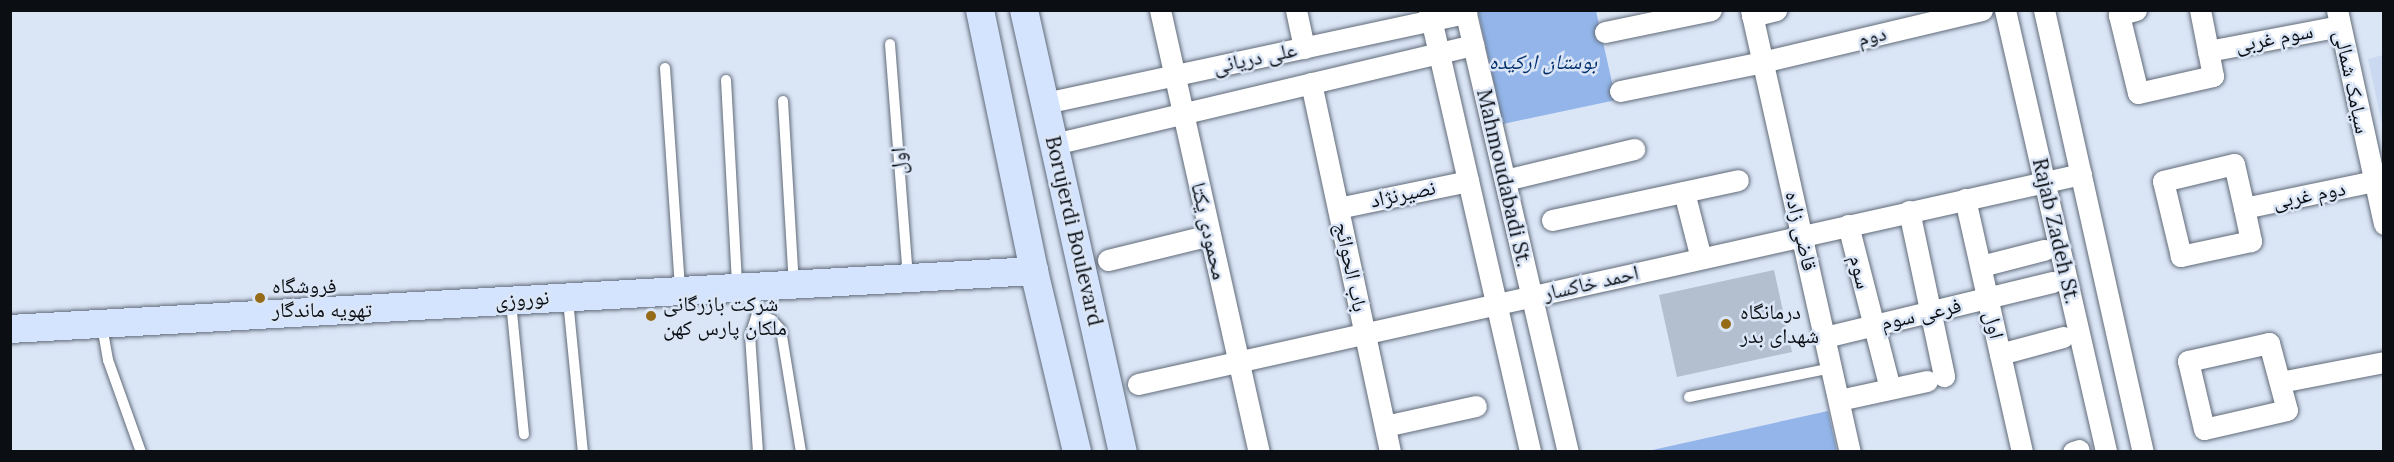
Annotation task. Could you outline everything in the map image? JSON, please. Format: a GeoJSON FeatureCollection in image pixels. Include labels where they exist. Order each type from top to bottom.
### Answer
{"type":"FeatureCollection","features":[{"type":"Feature","properties":{"kind":"main road"},"geometry":{"type":"LineString","coordinates":[[980,10],[1034,271],[1077,452]]}},
{"type":"Feature","properties":{"kind":"main road","name":"Borujerdi Boulevard"},"geometry":{"type":"LineString","coordinates":[[1024,10],[1123,452]]}},
{"type":"Feature","properties":{"kind":"main road","name":"نوروزی"},"geometry":{"type":"LineString","coordinates":[[10,329],[568,296],[680,291],[749,296],[794,284],[1034,271]]}},
{"type":"Feature","properties":{"kind":"street","name":"محمودی یکتا"},"geometry":{"type":"LineString","coordinates":[[1160,10],[1259,452]]}},
{"type":"Feature","properties":{"kind":"street"},"geometry":{"type":"LineString","coordinates":[[1296,10],[1304,48]]}},
{"type":"Feature","properties":{"kind":"street"},"geometry":{"type":"LineString","coordinates":[[1605,32],[1712,10]]}},
{"type":"Feature","properties":{"kind":"street"},"geometry":{"type":"LineString","coordinates":[[1751,13],[1776,10]]}},
{"type":"Feature","properties":{"kind":"street","name":"دوم"},"geometry":{"type":"LineString","coordinates":[[1620,91],[1762,62],[1982,10]]}},
{"type":"Feature","properties":{"kind":"street","name":"Rajab Zadeh St."},"geometry":{"type":"LineString","coordinates":[[2006,10],[2106,452]]}},
{"type":"Feature","properties":{"kind":"street","name":"Rajab Zadeh St."},"geometry":{"type":"LineString","coordinates":[[2044,10],[2143,452]]}},
{"type":"Feature","properties":{"kind":"street","name":"سوم غربی"},"geometry":{"type":"LineString","coordinates":[[2136,10],[2119,15],[2138,93],[2213,76],[2200,10]]}},
{"type":"Feature","properties":{"kind":"street","name":"علی دریانی"},"geometry":{"type":"LineString","coordinates":[[1045,104],[1304,48],[1430,15],[1465,12]]}},
{"type":"Feature","properties":{"kind":"street","name":"Mahmoudabadi St."},"geometry":{"type":"LineString","coordinates":[[1465,12],[1568,452]]}},
{"type":"Feature","properties":{"kind":"street","name":"قاضی زاده"},"geometry":{"type":"LineString","coordinates":[[1751,13],[1850,452]]}},
{"type":"Feature","properties":{"kind":"street","name":"Mahmoudabadi St."},"geometry":{"type":"LineString","coordinates":[[1430,15],[1530,452]]}},
{"type":"Feature","properties":{"kind":"street","name":"سوم غربی"},"geometry":{"type":"LineString","coordinates":[[2208,51],[2338,18]]}},
{"type":"Feature","properties":{"kind":"street","name":"سیامک شمالی"},"geometry":{"type":"LineString","coordinates":[[2338,18],[2384,224]]}},
{"type":"Feature","properties":{"kind":"street"},"geometry":{"type":"LineString","coordinates":[[1054,144],[1473,45]]}},
{"type":"Feature","properties":{"kind":"street","name":"باب الحوائج"},"geometry":{"type":"LineString","coordinates":[[1311,83],[1390,452]]}},
{"type":"Feature","properties":{"kind":"street"},"geometry":{"type":"LineString","coordinates":[[1504,180],[1634,149]]}},
{"type":"Feature","properties":{"kind":"street","name":"دوم غربی"},"geometry":{"type":"LineString","coordinates":[[2234,164],[2244,208],[2251,241],[2181,256],[2163,181],[2234,164]]}},
{"type":"Feature","properties":{"kind":"street","name":"احمد خاکسار"},"geometry":{"type":"LineString","coordinates":[[1138,384],[2081,174]]}},
{"type":"Feature","properties":{"kind":"street"},"geometry":{"type":"LineString","coordinates":[[1552,220],[1738,180]]}},
{"type":"Feature","properties":{"kind":"street","name":"نصیرنژاد"},"geometry":{"type":"LineString","coordinates":[[1338,208],[1468,181]]}},
{"type":"Feature","properties":{"kind":"street","name":"دوم غربی"},"geometry":{"type":"LineString","coordinates":[[2244,208],[2374,182]]}},
{"type":"Feature","properties":{"kind":"street"},"geometry":{"type":"LineString","coordinates":[[1684,192],[1701,258]]}},
{"type":"Feature","properties":{"kind":"street","name":"اول"},"geometry":{"type":"LineString","coordinates":[[1965,199],[2022,452]]}},
{"type":"Feature","properties":{"kind":"street"},"geometry":{"type":"LineString","coordinates":[[1839,400],[1935,378],[1930,312],[1909,211]]}},
{"type":"Feature","properties":{"kind":"street","name":"سوم"},"geometry":{"type":"LineString","coordinates":[[1848,225],[1890,388]]}},
{"type":"Feature","properties":{"kind":"street"},"geometry":{"type":"LineString","coordinates":[[1108,260],[1210,235]]}},
{"type":"Feature","properties":{"kind":"street"},"geometry":{"type":"LineString","coordinates":[[1981,266],[2044,250]]}},
{"type":"Feature","properties":{"kind":"street","name":"فرعی سوم"},"geometry":{"type":"LineString","coordinates":[[1825,337],[2052,282]]}},
{"type":"Feature","properties":{"kind":"street"},"geometry":{"type":"LineString","coordinates":[[2000,354],[2063,337]]}},
{"type":"Feature","properties":{"kind":"street"},"geometry":{"type":"LineString","coordinates":[[2269,343],[2280,382],[2287,410],[2204,429],[2188,361],[2269,343]]}},
{"type":"Feature","properties":{"kind":"street"},"geometry":{"type":"LineString","coordinates":[[2280,382],[2384,362]]}},
{"type":"Feature","properties":{"kind":"street"},"geometry":{"type":"LineString","coordinates":[[1385,426],[1476,406]]}},
{"type":"Feature","properties":{"kind":"lane","name":"اول"},"geometry":{"type":"LineString","coordinates":[[890,44],[908,278]]}},
{"type":"Feature","properties":{"kind":"lane"},"geometry":{"type":"LineString","coordinates":[[665,68],[680,291]]}},
{"type":"Feature","properties":{"kind":"lane"},"geometry":{"type":"LineString","coordinates":[[726,80],[749,296],[758,452]]}},
{"type":"Feature","properties":{"kind":"lane"},"geometry":{"type":"LineString","coordinates":[[783,101],[794,284]]}},
{"type":"Feature","properties":{"kind":"lane"},"geometry":{"type":"LineString","coordinates":[[568,296],[582,452]]}},
{"type":"Feature","properties":{"kind":"lane"},"geometry":{"type":"LineString","coordinates":[[749,296],[781,330],[801,452]]}},
{"type":"Feature","properties":{"kind":"lane"},"geometry":{"type":"LineString","coordinates":[[511,300],[524,434]]}},
{"type":"Feature","properties":{"kind":"lane"},"geometry":{"type":"LineString","coordinates":[[101,324],[108,360],[141,452]]}},
{"type":"Feature","properties":{"kind":"lane"},"geometry":{"type":"LineString","coordinates":[[1689,397],[1831,368]]}},
{"type":"Feature","properties":{"kind":"shaded area"},"geometry":{"type":"Polygon","coordinates":[[[2384,55],[2383,128],[2368,59],[2384,55]]]}},
{"type":"Feature","properties":{"kind":"green space","name":"بوستان ارکیده"},"geometry":{"type":"Polygon","coordinates":[[[1478,11],[1596,11],[1616,100],[1503,124],[1478,11]]]}},
{"type":"Feature","properties":{"kind":"green space"},"geometry":{"type":"Polygon","coordinates":[[[1828,411],[1837,451],[1648,451],[1828,411]]]}},
{"type":"Feature","properties":{"kind":"building","name":"درمانگاه شهدای بدر"},"geometry":{"type":"Polygon","coordinates":[[[1774,270],[1792,352],[1677,377],[1659,295],[1774,270]]]}},
{"type":"Feature","properties":{"kind":"place","name":"فروشگاه تهویه ماندگار"},"geometry":{"type":"Point","coordinates":[260,298]}},
{"type":"Feature","properties":{"kind":"place","name":"شرکت بازرگانی ملکان پارس کهن"},"geometry":{"type":"Point","coordinates":[651,316]}},
{"type":"Feature","properties":{"kind":"place","name":"درمانگاه شهدای بدر"},"geometry":{"type":"Point","coordinates":[1726,324]}}]}
